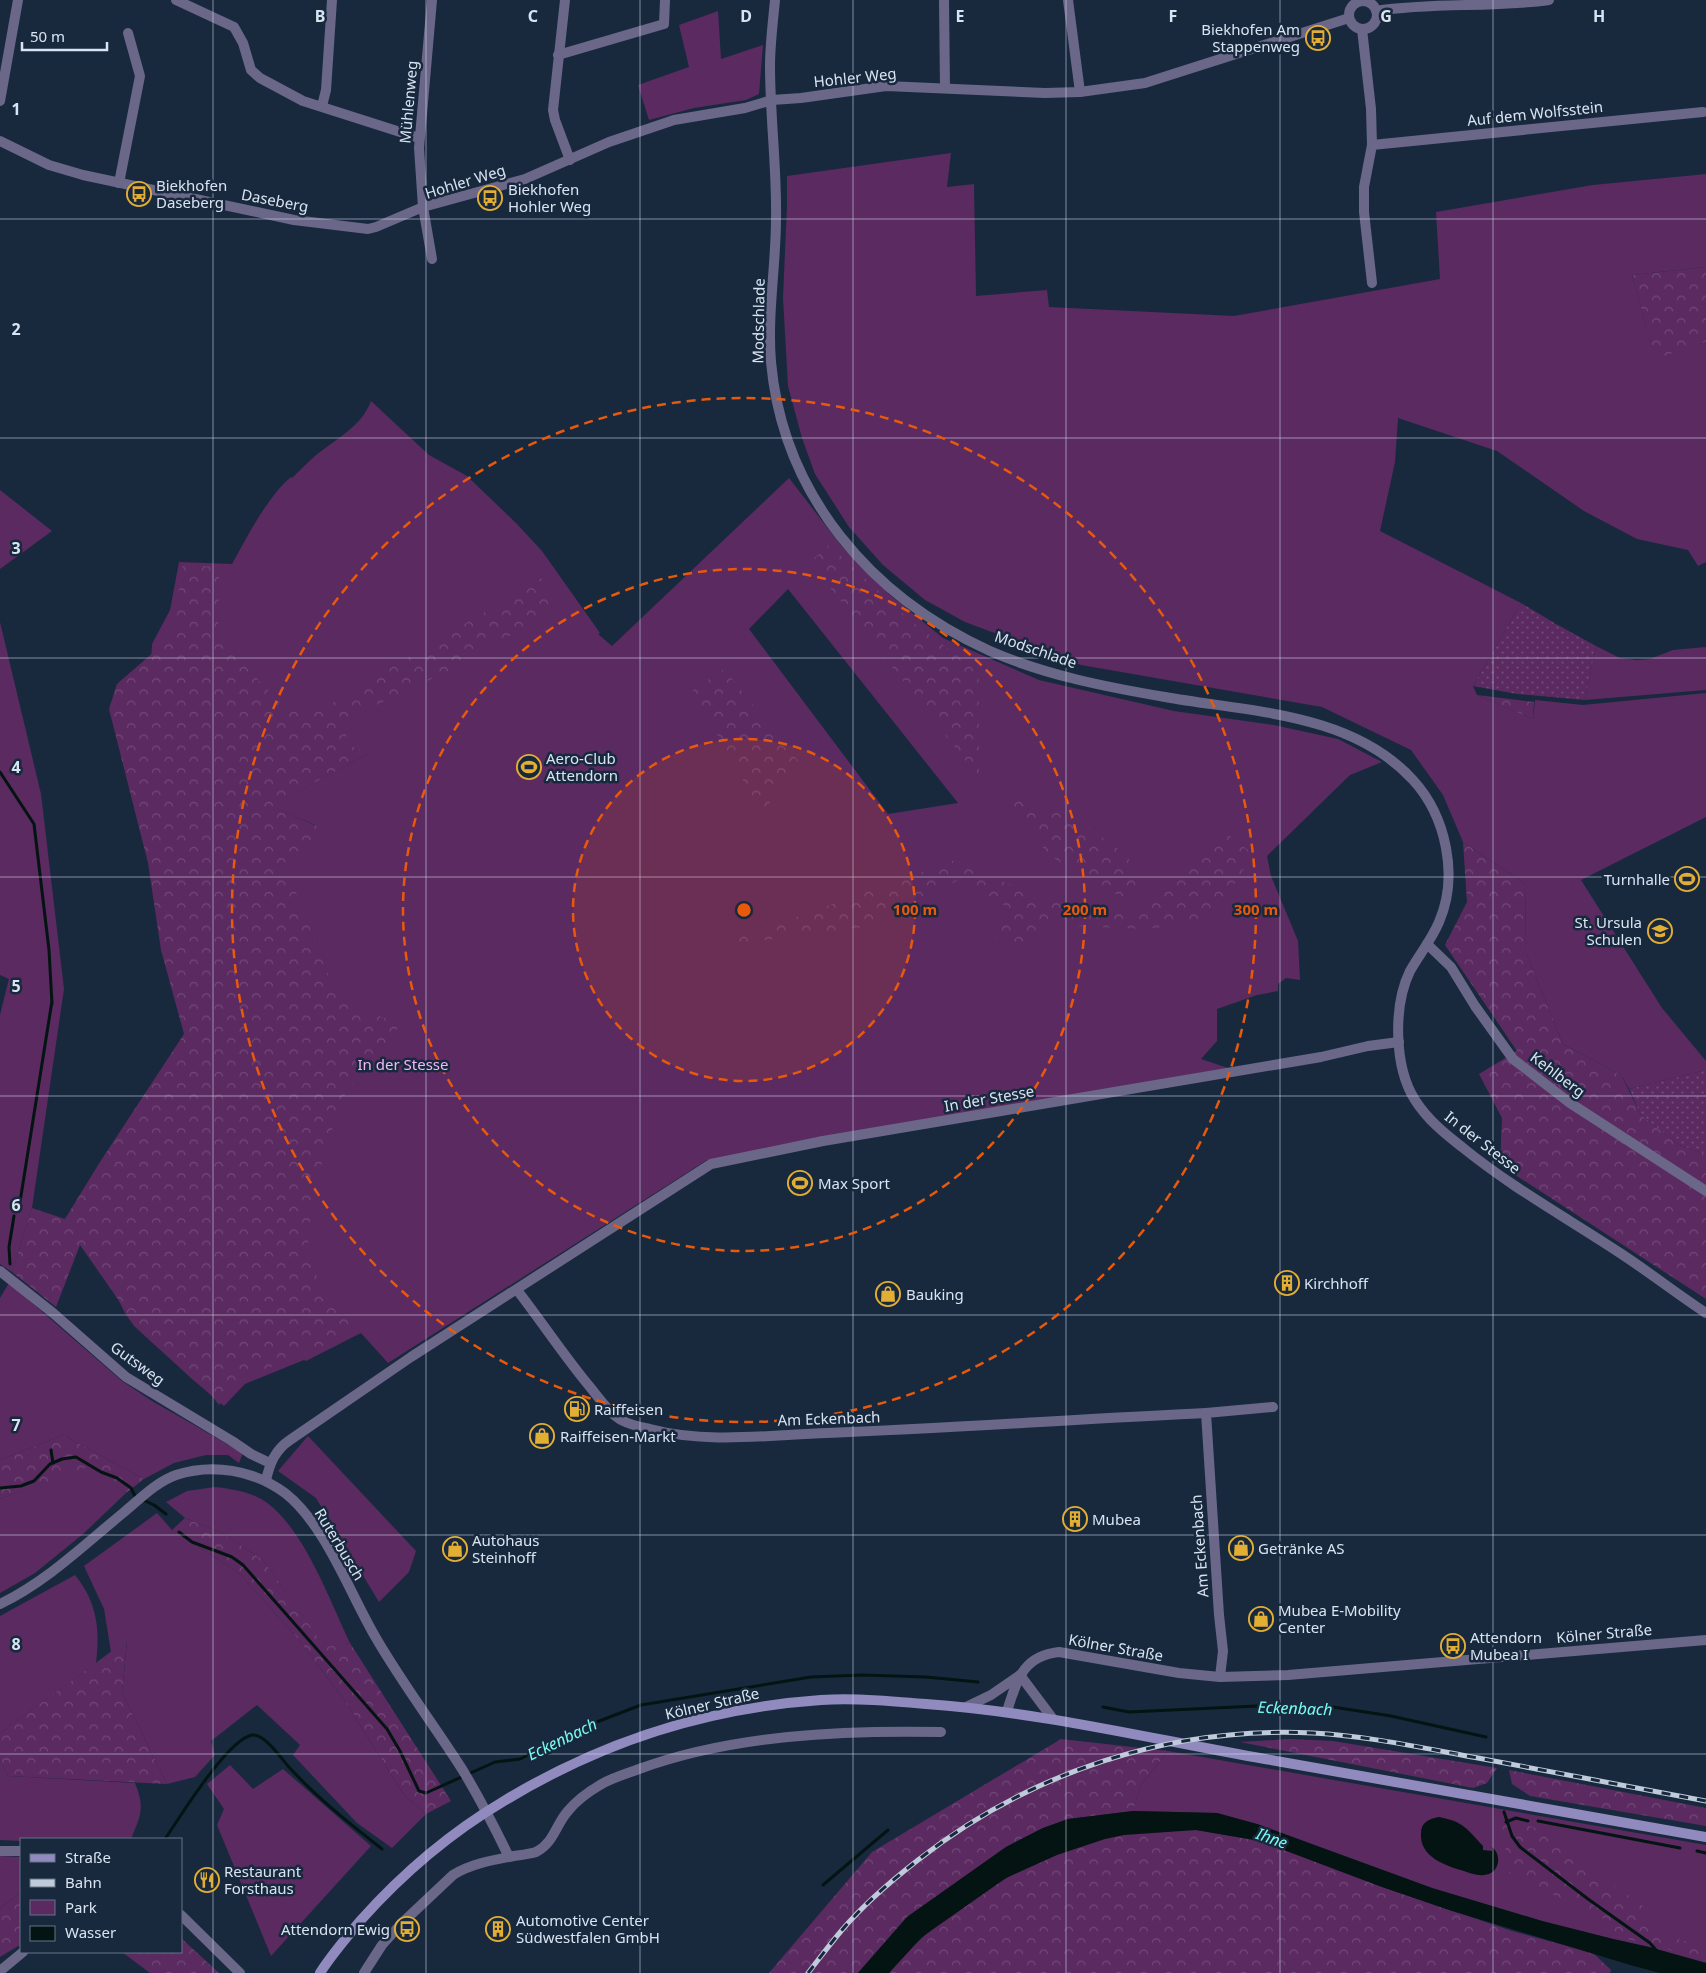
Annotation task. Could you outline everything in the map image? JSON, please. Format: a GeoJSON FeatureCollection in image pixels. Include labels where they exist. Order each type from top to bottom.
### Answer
{"type":"FeatureCollection","features":[{"type":"Feature","properties":{"kind":"main road","name":"Kölner Straße"},"geometry":{"type":"LineString","coordinates":[[320,1973],[343,1941],[404,1875],[444,1840],[485,1812],[557,1770],[618,1744],[709,1716],[767,1706],[825,1700],[884,1700],[1007,1711]]}},
{"type":"Feature","properties":{"kind":"main road"},"geometry":{"type":"LineString","coordinates":[[1007,1711],[1174,1743],[1706,1837]]}},
{"type":"Feature","properties":{"kind":"street"},"geometry":{"type":"LineString","coordinates":[[0,101],[18,0]]}},
{"type":"Feature","properties":{"kind":"street"},"geometry":{"type":"LineString","coordinates":[[176,0],[234,27],[243,43],[248,64],[254,74],[303,101],[419,138]]}},
{"type":"Feature","properties":{"kind":"street"},"geometry":{"type":"LineString","coordinates":[[322,106],[326,90],[332,0]]}},
{"type":"Feature","properties":{"kind":"street","name":"Mühlenweg"},"geometry":{"type":"LineString","coordinates":[[423,207],[419,138],[432,0]]}},
{"type":"Feature","properties":{"kind":"street"},"geometry":{"type":"LineString","coordinates":[[565,0],[553,110],[570,160]]}},
{"type":"Feature","properties":{"kind":"street"},"geometry":{"type":"LineString","coordinates":[[558,55],[664,24],[665,0]]}},
{"type":"Feature","properties":{"kind":"street","name":"Modschlade"},"geometry":{"type":"LineString","coordinates":[[775,0],[770,62],[776,219],[770,324],[771,363],[782,418],[790,444],[813,496],[838,535],[865,566],[925,616],[953,633],[993,652],[1036,668],[1124,690],[1313,722],[1348,735],[1387,756],[1415,782],[1440,822],[1444,837],[1448,872],[1445,899],[1438,926],[1408,975],[1399,1015],[1399,1042]]}},
{"type":"Feature","properties":{"kind":"street"},"geometry":{"type":"LineString","coordinates":[[944,0],[945,88]]}},
{"type":"Feature","properties":{"kind":"street"},"geometry":{"type":"LineString","coordinates":[[1068,0],[1080,92]]}},
{"type":"Feature","properties":{"kind":"street"},"geometry":{"type":"LineString","coordinates":[[1360,0],[1368,1],[1376,11],[1374,24],[1362,29],[1354,25],[1349,18],[1352,5],[1360,0]]}},
{"type":"Feature","properties":{"kind":"street"},"geometry":{"type":"LineString","coordinates":[[1376,11],[1409,6],[1520,4],[1549,0]]}},
{"type":"Feature","properties":{"kind":"street","name":"Hohler Weg"},"geometry":{"type":"LineString","coordinates":[[432,258],[423,207],[525,179],[609,142],[674,120],[745,108],[772,100],[801,98],[886,86],[1080,92],[1145,83],[1349,18]]}},
{"type":"Feature","properties":{"kind":"street"},"geometry":{"type":"LineString","coordinates":[[1362,29],[1371,109],[1372,145],[1364,187],[1364,212],[1372,283]]}},
{"type":"Feature","properties":{"kind":"street"},"geometry":{"type":"LineString","coordinates":[[119,184],[140,76],[128,33]]}},
{"type":"Feature","properties":{"kind":"street","name":"Auf dem Wolfsstein"},"geometry":{"type":"LineString","coordinates":[[1372,145],[1703,112]]}},
{"type":"Feature","properties":{"kind":"street","name":"Daseberg"},"geometry":{"type":"LineString","coordinates":[[0,141],[49,165],[119,184],[278,217],[357,228],[376,227],[423,207]]}},
{"type":"Feature","properties":{"kind":"street","name":"Kehlberg"},"geometry":{"type":"LineString","coordinates":[[1427,944],[1451,966],[1475,1006],[1513,1059],[1570,1103],[1706,1191]]}},
{"type":"Feature","properties":{"kind":"street","name":"In der Stesse"},"geometry":{"type":"LineString","coordinates":[[266,1480],[270,1462],[281,1446],[322,1417],[704,1168],[720,1161],[823,1141],[1321,1057],[1368,1046],[1399,1042],[1406,1079],[1412,1096],[1429,1119],[1441,1130],[1486,1167],[1621,1254],[1706,1313]]}},
{"type":"Feature","properties":{"kind":"street","name":"Gutsweg"},"geometry":{"type":"LineString","coordinates":[[0,1271],[53,1312],[126,1377],[251,1454],[270,1462]]}},
{"type":"Feature","properties":{"kind":"street","name":"Am Eckenbach"},"geometry":{"type":"LineString","coordinates":[[517,1290],[564,1355],[610,1412],[621,1420],[662,1432],[688,1436],[724,1437],[890,1430],[1273,1408]]}},
{"type":"Feature","properties":{"kind":"street","name":"Am Eckenbach"},"geometry":{"type":"LineString","coordinates":[[1206,1413],[1223,1651],[1220,1677]]}},
{"type":"Feature","properties":{"kind":"street","name":"Ruterbusch"},"geometry":{"type":"LineString","coordinates":[[0,1604],[16,1596],[52,1571],[147,1493],[173,1476],[198,1470],[225,1470],[266,1480],[286,1494],[304,1512],[329,1549],[376,1637],[402,1680],[463,1770],[485,1812]]}},
{"type":"Feature","properties":{"kind":"street","name":"Kölner Straße"},"geometry":{"type":"LineString","coordinates":[[1007,1711],[1020,1674],[1032,1660],[1047,1653],[1058,1652],[1178,1673],[1220,1677],[1288,1675],[1706,1640]]}},
{"type":"Feature","properties":{"kind":"street"},"geometry":{"type":"LineString","coordinates":[[966,1707],[991,1695],[1020,1674],[1053,1719]]}},
{"type":"Feature","properties":{"kind":"street"},"geometry":{"type":"LineString","coordinates":[[364,1973],[382,1944],[453,1875],[462,1869],[474,1865],[536,1852],[550,1842],[567,1812],[583,1796],[602,1783],[665,1760],[742,1742],[881,1730],[941,1732]]}},
{"type":"Feature","properties":{"kind":"street"},"geometry":{"type":"LineString","coordinates":[[485,1812],[509,1857]]}},
{"type":"Feature","properties":{"kind":"street"},"geometry":{"type":"LineString","coordinates":[[0,1851],[20,1851]]}},
{"type":"Feature","properties":{"kind":"street"},"geometry":{"type":"LineString","coordinates":[[182,1916],[240,1973]]}},
{"type":"Feature","properties":{"kind":"street"},"geometry":{"type":"LineString","coordinates":[[0,1971],[23,1953]]}},
{"type":"Feature","properties":{"kind":"green space"},"geometry":{"type":"Polygon","coordinates":[[[718,11],[721,59],[763,45],[759,94],[746,100],[694,108],[649,120],[638,85],[689,67],[679,25],[718,11]]]}},
{"type":"Feature","properties":{"kind":"green space"},"geometry":{"type":"Polygon","coordinates":[[[951,153],[947,187],[974,184],[976,296],[1047,290],[1049,307],[1234,316],[1440,279],[1436,212],[1593,185],[1706,174],[1706,267],[1632,275],[1655,358],[1706,342],[1706,562],[1698,566],[1688,550],[1637,539],[1584,511],[1497,451],[1398,418],[1395,462],[1380,531],[1521,603],[1473,686],[1477,695],[1533,719],[1535,700],[1583,705],[1706,693],[1706,817],[1581,880],[1662,1008],[1706,1061],[1706,1070],[1629,1089],[1621,1075],[1563,1044],[1526,953],[1525,884],[1463,842],[1443,795],[1411,750],[1322,707],[1081,665],[965,622],[925,600],[883,565],[849,527],[815,474],[802,438],[788,386],[783,298],[787,176],[951,153]]]}},
{"type":"Feature","properties":{"kind":"green space"},"geometry":{"type":"Polygon","coordinates":[[[1706,267],[1706,342],[1655,359],[1632,275],[1706,267]]]}},
{"type":"Feature","properties":{"kind":"green space","name":"In der Stesse"},"geometry":{"type":"Polygon","coordinates":[[[371,401],[429,455],[467,476],[516,523],[542,551],[600,633],[598,634],[612,646],[789,478],[840,544],[889,594],[943,638],[1039,680],[1174,711],[1274,725],[1338,739],[1382,762],[1350,775],[1267,856],[1271,876],[1298,941],[1300,980],[1286,978],[1278,984],[1278,991],[1257,995],[1217,1009],[1217,1041],[1201,1059],[1228,1068],[707,1160],[388,1363],[361,1333],[306,1361],[304,1360],[245,1384],[224,1406],[134,1326],[111,1285],[191,1056],[149,695],[152,644],[170,610],[179,562],[232,564],[258,518],[282,485],[315,456],[348,432],[367,410],[371,401]],[[788,589],[749,629],[888,814],[958,803],[788,589]],[[369,753],[252,759],[268,826],[315,825],[271,806],[369,753]]]}},
{"type":"Feature","properties":{"kind":"green space"},"geometry":{"type":"Polygon","coordinates":[[[0,490],[52,531],[0,569],[0,490]]]}},
{"type":"Feature","properties":{"kind":"green space"},"geometry":{"type":"Polygon","coordinates":[[[829,545],[912,622],[979,672],[979,778],[810,562],[829,545]]]}},
{"type":"Feature","properties":{"kind":"green space"},"geometry":{"type":"Polygon","coordinates":[[[183,565],[219,567],[218,638],[286,709],[315,713],[542,578],[560,603],[531,630],[499,639],[448,671],[347,719],[346,744],[369,753],[272,806],[332,833],[284,863],[339,1002],[401,1024],[341,1100],[312,1197],[307,1258],[327,1294],[357,1328],[341,1339],[248,1376],[219,1405],[193,1372],[129,1315],[80,1245],[56,1307],[12,1272],[32,1208],[65,1219],[184,1034],[161,950],[148,863],[109,709],[117,684],[171,637],[183,565]]]}},
{"type":"Feature","properties":{"kind":"green space"},"geometry":{"type":"Polygon","coordinates":[[[1521,603],[1596,646],[1585,700],[1517,694],[1473,686],[1521,603]]]}},
{"type":"Feature","properties":{"kind":"green space"},"geometry":{"type":"Polygon","coordinates":[[[0,622],[41,794],[64,989],[32,1208],[12,1272],[0,1264],[0,1015],[9,979],[0,975],[0,622]]]}},
{"type":"Feature","properties":{"kind":"green space"},"geometry":{"type":"Polygon","coordinates":[[[1596,646],[1620,658],[1637,660],[1650,659],[1673,650],[1706,647],[1706,690],[1585,700],[1596,646]]]}},
{"type":"Feature","properties":{"kind":"green space"},"geometry":{"type":"Polygon","coordinates":[[[724,669],[799,762],[762,813],[692,691],[724,669]]]}},
{"type":"Feature","properties":{"kind":"green space"},"geometry":{"type":"Polygon","coordinates":[[[1477,695],[1534,702],[1533,719],[1477,695]]]}},
{"type":"Feature","properties":{"kind":"green space"},"geometry":{"type":"Polygon","coordinates":[[[1004,796],[1070,814],[1128,856],[1137,890],[1131,900],[1097,887],[1048,854],[1004,796]]]}},
{"type":"Feature","properties":{"kind":"green space"},"geometry":{"type":"Polygon","coordinates":[[[1222,830],[1253,854],[1211,922],[1145,929],[1047,925],[1029,947],[991,936],[1006,906],[959,880],[864,927],[713,947],[955,860],[1049,902],[1137,912],[1222,830]]]}},
{"type":"Feature","properties":{"kind":"green space"},"geometry":{"type":"Polygon","coordinates":[[[1463,842],[1525,884],[1526,953],[1563,1044],[1621,1075],[1641,1115],[1679,1145],[1706,1154],[1706,1299],[1500,1165],[1502,1118],[1479,1074],[1517,1051],[1445,945],[1467,902],[1463,842]]]}},
{"type":"Feature","properties":{"kind":"green space"},"geometry":{"type":"Polygon","coordinates":[[[1706,1070],[1706,1154],[1679,1145],[1641,1115],[1629,1089],[1706,1070]]]}},
{"type":"Feature","properties":{"kind":"green space"},"geometry":{"type":"Polygon","coordinates":[[[9,1283],[122,1381],[152,1401],[243,1453],[239,1463],[228,1455],[206,1455],[174,1463],[144,1479],[63,1435],[0,1460],[0,1298],[9,1283]]]}},
{"type":"Feature","properties":{"kind":"green space"},"geometry":{"type":"Polygon","coordinates":[[[63,1435],[144,1479],[126,1493],[85,1468],[0,1499],[0,1460],[63,1435]]]}},
{"type":"Feature","properties":{"kind":"green space"},"geometry":{"type":"Polygon","coordinates":[[[308,1436],[416,1551],[409,1572],[379,1602],[316,1498],[278,1471],[308,1436]]]}},
{"type":"Feature","properties":{"kind":"green space"},"geometry":{"type":"Polygon","coordinates":[[[85,1467],[126,1493],[83,1534],[35,1573],[0,1593],[0,1499],[85,1467]]]}},
{"type":"Feature","properties":{"kind":"green space"},"geometry":{"type":"Polygon","coordinates":[[[215,1487],[248,1493],[266,1502],[280,1514],[304,1547],[315,1567],[350,1643],[325,1648],[263,1560],[222,1533],[185,1518],[166,1502],[187,1491],[215,1487]]]}},
{"type":"Feature","properties":{"kind":"green space"},"geometry":{"type":"Polygon","coordinates":[[[157,1513],[172,1530],[238,1572],[294,1634],[343,1698],[404,1795],[426,1814],[392,1848],[357,1823],[293,1755],[300,1745],[257,1705],[211,1741],[215,1755],[195,1777],[167,1784],[122,1693],[127,1641],[111,1652],[104,1609],[84,1566],[157,1513]]]}},
{"type":"Feature","properties":{"kind":"green space"},"geometry":{"type":"Polygon","coordinates":[[[185,1518],[222,1533],[263,1560],[325,1647],[350,1643],[451,1801],[426,1814],[404,1795],[343,1698],[294,1634],[238,1572],[172,1530],[185,1518]]]}},
{"type":"Feature","properties":{"kind":"green space"},"geometry":{"type":"Polygon","coordinates":[[[75,1575],[88,1595],[95,1616],[98,1639],[96,1663],[0,1733],[0,1616],[75,1575]]]}},
{"type":"Feature","properties":{"kind":"green space"},"geometry":{"type":"Polygon","coordinates":[[[127,1640],[122,1693],[167,1784],[8,1776],[0,1759],[0,1733],[127,1640]]]}},
{"type":"Feature","properties":{"kind":"green space"},"geometry":{"type":"Polygon","coordinates":[[[1061,1739],[1168,1751],[1141,1785],[1133,1811],[1068,1819],[1043,1828],[1006,1847],[907,1917],[858,1973],[769,1973],[872,1852],[1061,1739]]]}},
{"type":"Feature","properties":{"kind":"green space"},"geometry":{"type":"Polygon","coordinates":[[[1290,1739],[1333,1741],[1497,1768],[1487,1783],[1473,1788],[1240,1742],[1290,1739]]]}},
{"type":"Feature","properties":{"kind":"green space"},"geometry":{"type":"Polygon","coordinates":[[[1168,1751],[1706,1845],[1706,1963],[1542,1921],[1432,1888],[1257,1824],[1217,1813],[1133,1811],[1141,1785],[1168,1751]]]}},
{"type":"Feature","properties":{"kind":"green space"},"geometry":{"type":"Polygon","coordinates":[[[0,1759],[8,1776],[135,1783],[141,1805],[131,1838],[20,1838],[20,1841],[0,1840],[0,1759]]]}},
{"type":"Feature","properties":{"kind":"green space"},"geometry":{"type":"Polygon","coordinates":[[[230,1765],[253,1789],[283,1769],[371,1846],[271,1956],[217,1825],[224,1809],[207,1784],[230,1765]]]}},
{"type":"Feature","properties":{"kind":"green space"},"geometry":{"type":"Polygon","coordinates":[[[1509,1770],[1706,1808],[1706,1826],[1530,1796],[1512,1784],[1509,1770]]]}},
{"type":"Feature","properties":{"kind":"green space"},"geometry":{"type":"Polygon","coordinates":[[[1501,1817],[1536,1828],[1651,1912],[1649,1931],[1706,1947],[1706,1961],[1646,1943],[1615,1937],[1614,1924],[1509,1873],[1501,1817]]]}},
{"type":"Feature","properties":{"kind":"green space"},"geometry":{"type":"Polygon","coordinates":[[[1196,1830],[1260,1841],[1382,1887],[1512,1931],[1593,1953],[1611,1970],[1610,1973],[889,1973],[909,1950],[959,1908],[1016,1873],[1046,1859],[1105,1838],[1127,1834],[1196,1830]]]}},
{"type":"Feature","properties":{"kind":"green space"},"geometry":{"type":"Polygon","coordinates":[[[0,1856],[20,1857],[20,1894],[0,1908],[0,1856]]]}},
{"type":"Feature","properties":{"kind":"green space"},"geometry":{"type":"Polygon","coordinates":[[[20,1894],[20,1947],[18,1946],[0,1957],[0,1908],[20,1894]]]}},
{"type":"Feature","properties":{"kind":"green space"},"geometry":{"type":"Polygon","coordinates":[[[182,1939],[219,1973],[150,1973],[123,1953],[182,1953],[182,1939]]]}},
{"type":"Feature","properties":{"kind":"water","name":"Ihne"},"geometry":{"type":"Polygon","coordinates":[[[1133,1811],[1217,1813],[1257,1824],[1432,1888],[1542,1921],[1706,1963],[1706,1973],[1660,1973],[1630,1965],[1449,1910],[1260,1841],[1196,1830],[1124,1835],[1105,1839],[1057,1855],[1006,1878],[922,1937],[889,1973],[858,1973],[907,1917],[1006,1847],[1043,1828],[1068,1819],[1133,1811]]]}},
{"type":"Feature","properties":{"kind":"water"},"geometry":{"type":"Polygon","coordinates":[[[1439,1817],[1454,1821],[1464,1827],[1483,1846],[1483,1850],[1492,1851],[1492,1847],[1498,1855],[1496,1868],[1489,1874],[1474,1874],[1442,1863],[1429,1854],[1424,1848],[1421,1829],[1426,1822],[1439,1817]]]}},
{"type":"Feature","properties":{"kind":"waterway"},"geometry":{"type":"LineString","coordinates":[[0,772],[34,824],[49,950],[52,1004],[52,1001],[20,1202]]}},
{"type":"Feature","properties":{"kind":"waterway"},"geometry":{"type":"LineString","coordinates":[[10,1264],[9,1247],[14,1216]]}},
{"type":"Feature","properties":{"kind":"waterway"},"geometry":{"type":"LineString","coordinates":[[51,1450],[53,1463]]}},
{"type":"Feature","properties":{"kind":"waterway","name":"Eckenbach"},"geometry":{"type":"LineString","coordinates":[[0,1488],[21,1486],[34,1481],[50,1464],[62,1459],[76,1457],[101,1472],[117,1478],[131,1488],[135,1496],[154,1505],[166,1514]]}},
{"type":"Feature","properties":{"kind":"waterway","name":"Eckenbach"},"geometry":{"type":"LineString","coordinates":[[179,1532],[192,1542],[232,1557],[243,1565],[387,1729],[419,1791],[426,1793],[495,1762],[520,1759],[589,1725],[641,1705],[811,1677],[862,1675],[926,1677],[978,1682]]}},
{"type":"Feature","properties":{"kind":"waterway","name":"Eckenbach"},"geometry":{"type":"LineString","coordinates":[[1103,1707],[1129,1712],[1257,1706],[1333,1707],[1391,1716],[1486,1737]]}},
{"type":"Feature","properties":{"kind":"waterway"},"geometry":{"type":"LineString","coordinates":[[166,1838],[217,1764],[242,1740],[252,1735],[257,1735],[267,1742],[321,1799],[382,1849]]}},
{"type":"Feature","properties":{"kind":"waterway","name":"Eckenbach"},"geometry":{"type":"LineString","coordinates":[[1504,1812],[1512,1836],[1520,1847],[1650,1943],[1656,1950]]}},
{"type":"Feature","properties":{"kind":"waterway"},"geometry":{"type":"LineString","coordinates":[[1506,1822],[1516,1818],[1528,1821]]}},
{"type":"Feature","properties":{"kind":"waterway"},"geometry":{"type":"LineString","coordinates":[[1538,1821],[1680,1848]]}},
{"type":"Feature","properties":{"kind":"waterway"},"geometry":{"type":"LineString","coordinates":[[823,1885],[888,1830]]}},
{"type":"Feature","properties":{"kind":"waterway"},"geometry":{"type":"LineString","coordinates":[[1697,1851],[1706,1853]]}},
{"type":"Feature","properties":{"kind":"railway"},"geometry":{"type":"LineString","coordinates":[[808,1973],[850,1920],[869,1902],[918,1860],[961,1829],[1007,1802],[1054,1779],[1104,1761],[1155,1747],[1207,1738],[1260,1733],[1334,1735],[1416,1746],[1706,1801]]}},
{"type":"Feature","properties":{"kind":"place","name":"Biekhofen Am Stappenweg"},"geometry":{"type":"Point","coordinates":[1318,38]}},
{"type":"Feature","properties":{"kind":"place","name":"Biekhofen Daseberg"},"geometry":{"type":"Point","coordinates":[139,194]}},
{"type":"Feature","properties":{"kind":"place","name":"Biekhofen Hohler Weg"},"geometry":{"type":"Point","coordinates":[490,198]}},
{"type":"Feature","properties":{"kind":"place","name":"Aero-Club Attendorn"},"geometry":{"type":"Point","coordinates":[529,767]}},
{"type":"Feature","properties":{"kind":"place","name":"Turnhalle"},"geometry":{"type":"Point","coordinates":[1687,879]}},
{"type":"Feature","properties":{"kind":"place","name":"St. Ursula Schulen"},"geometry":{"type":"Point","coordinates":[1660,931]}},
{"type":"Feature","properties":{"kind":"place","name":"Max Sport"},"geometry":{"type":"Point","coordinates":[800,1183]}},
{"type":"Feature","properties":{"kind":"place","name":"Kirchhoff"},"geometry":{"type":"Point","coordinates":[1287,1283]}},
{"type":"Feature","properties":{"kind":"place","name":"Bauking"},"geometry":{"type":"Point","coordinates":[888,1294]}},
{"type":"Feature","properties":{"kind":"place","name":"Raiffeisen"},"geometry":{"type":"Point","coordinates":[577,1409]}},
{"type":"Feature","properties":{"kind":"place","name":"Raiffeisen-Markt"},"geometry":{"type":"Point","coordinates":[542,1436]}},
{"type":"Feature","properties":{"kind":"place","name":"Mubea"},"geometry":{"type":"Point","coordinates":[1075,1519]}},
{"type":"Feature","properties":{"kind":"place","name":"Getränke AS"},"geometry":{"type":"Point","coordinates":[1241,1548]}},
{"type":"Feature","properties":{"kind":"place","name":"Autohaus Steinhoff"},"geometry":{"type":"Point","coordinates":[455,1549]}},
{"type":"Feature","properties":{"kind":"place","name":"Mubea E-Mobility Center"},"geometry":{"type":"Point","coordinates":[1261,1619]}},
{"type":"Feature","properties":{"kind":"place","name":"Attendorn Mubea I"},"geometry":{"type":"Point","coordinates":[1453,1646]}},
{"type":"Feature","properties":{"kind":"place","name":"Restaurant Forsthaus"},"geometry":{"type":"Point","coordinates":[207,1880]}},
{"type":"Feature","properties":{"kind":"place","name":"Attendorn Ewig"},"geometry":{"type":"Point","coordinates":[407,1929]}},
{"type":"Feature","properties":{"kind":"place","name":"Automotive Center Südwestfalen GmbH"},"geometry":{"type":"Point","coordinates":[498,1929]}}]}
